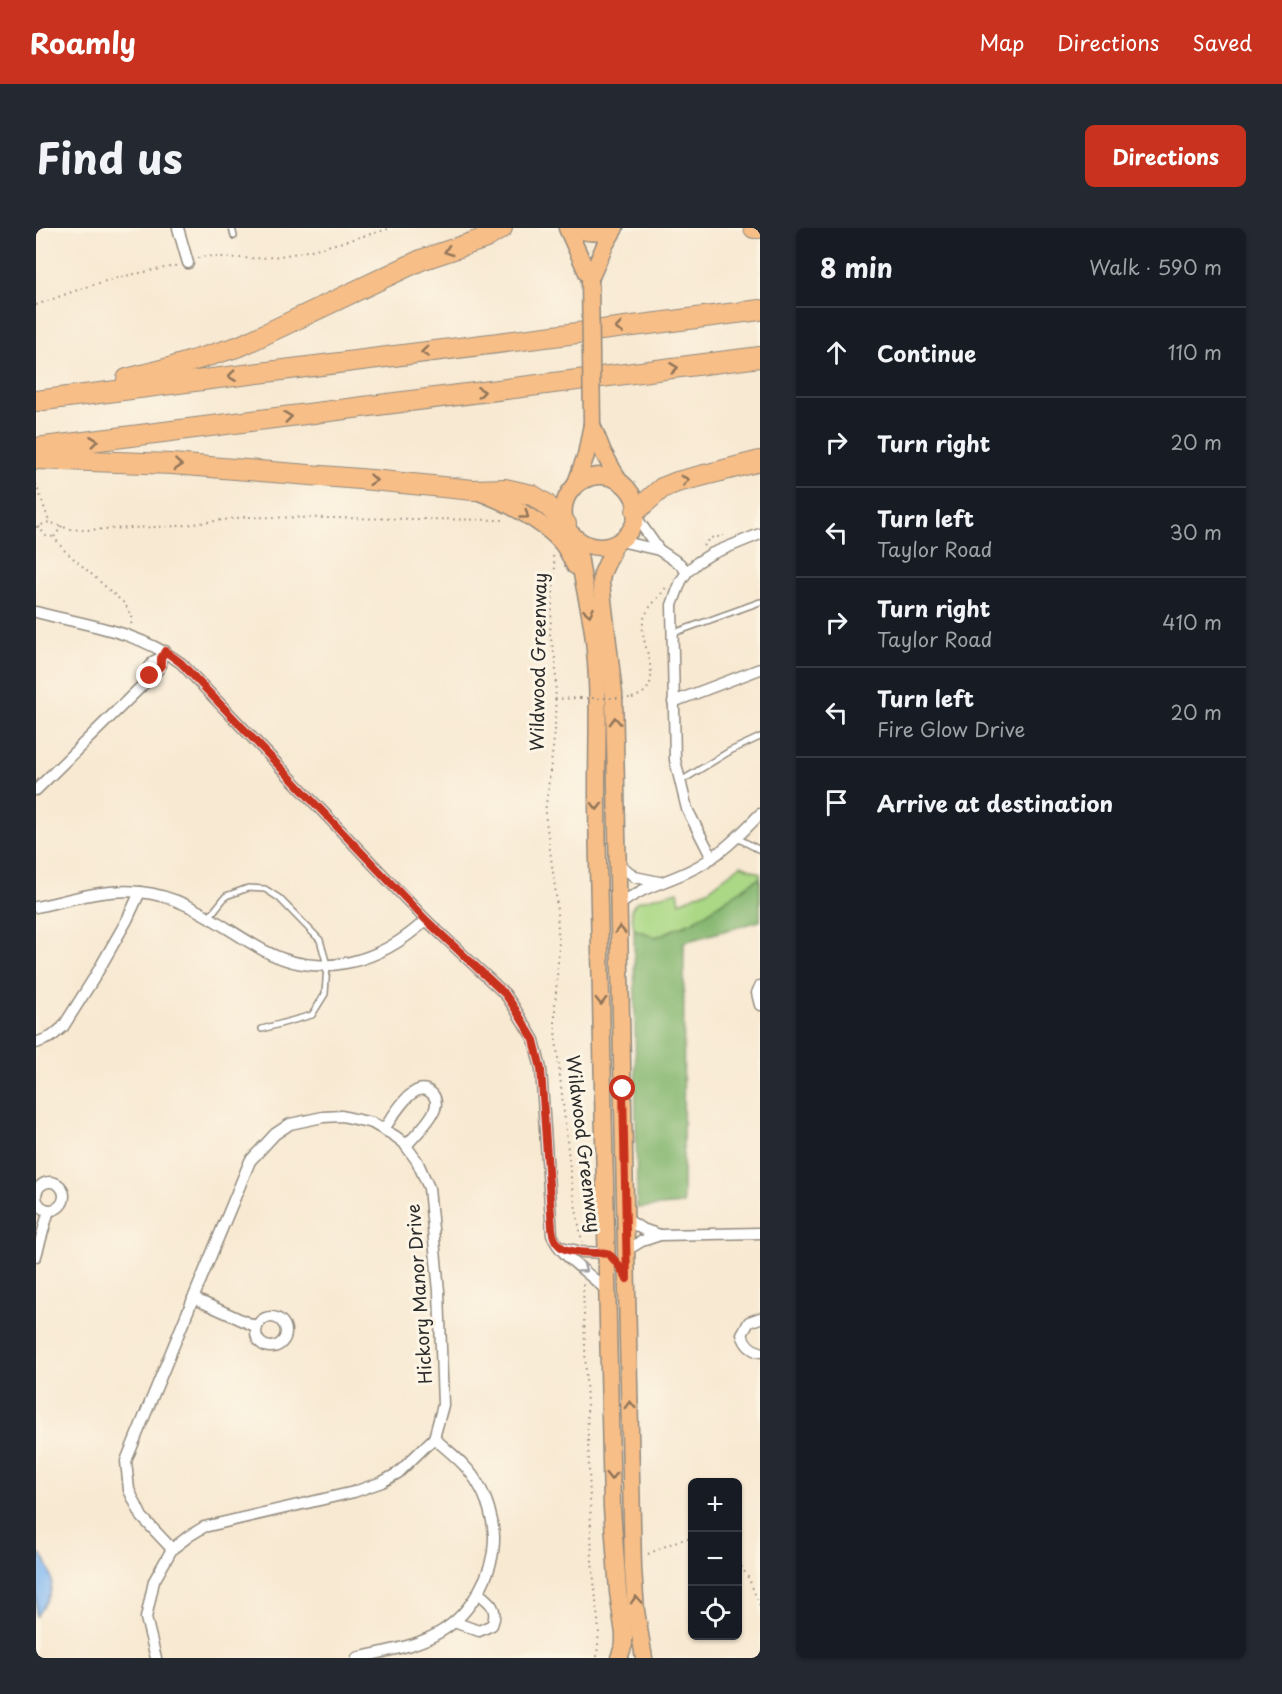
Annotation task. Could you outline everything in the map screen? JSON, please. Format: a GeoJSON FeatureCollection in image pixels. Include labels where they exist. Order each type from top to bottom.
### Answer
{"type":"FeatureCollection","features":[{"type":"Feature","properties":{"kind":"highway"},"geometry":{"type":"LineString","coordinates":[[69,397],[90,388],[169,368],[240,346],[421,260],[486,238],[502,228]]}},
{"type":"Feature","properties":{"kind":"highway"},"geometry":{"type":"LineString","coordinates":[[754,228],[760,228]]}},
{"type":"Feature","properties":{"kind":"highway"},"geometry":{"type":"LineString","coordinates":[[36,401],[760,310]]}},
{"type":"Feature","properties":{"kind":"highway"},"geometry":{"type":"LineString","coordinates":[[36,448],[760,357]]}},
{"type":"Feature","properties":{"kind":"highway"},"geometry":{"type":"LineString","coordinates":[[36,459],[172,464],[473,490],[506,489],[532,495],[545,503],[569,529]]}},
{"type":"Feature","properties":{"kind":"highway"},"geometry":{"type":"LineString","coordinates":[[636,514],[662,488],[677,482],[760,461]]}},
{"type":"Feature","properties":{"kind":"main road"},"geometry":{"type":"LineString","coordinates":[[567,228],[590,279],[592,424],[586,455],[575,486]]}},
{"type":"Feature","properties":{"kind":"main road"},"geometry":{"type":"LineString","coordinates":[[575,228],[589,233],[610,228]]}},
{"type":"Feature","properties":{"kind":"main road"},"geometry":{"type":"LineString","coordinates":[[590,279],[615,228]]}},
{"type":"Feature","properties":{"kind":"main road"},"geometry":{"type":"LineString","coordinates":[[592,424],[603,452],[619,481],[631,494],[636,514],[629,533],[618,543],[602,574],[601,584],[614,694],[633,1568],[636,1611],[644,1658]]}},
{"type":"Feature","properties":{"kind":"main road"},"geometry":{"type":"LineString","coordinates":[[619,481],[608,476],[585,479],[575,486],[564,506],[569,529],[578,551],[593,631],[597,693],[597,810],[612,1508],[615,1562],[624,1634],[624,1644],[619,1658]]}},
{"type":"Feature","properties":{"kind":"main road"},"geometry":{"type":"LineString","coordinates":[[473,490],[512,506],[558,539],[566,548],[583,581]]}},
{"type":"Feature","properties":{"kind":"main road"},"geometry":{"type":"LineString","coordinates":[[569,529],[581,542],[592,547],[604,547],[618,543]]}},
{"type":"Feature","properties":{"kind":"main road"},"geometry":{"type":"LineString","coordinates":[[606,1253],[627,1279]]}},
{"type":"Feature","properties":{"kind":"street"},"geometry":{"type":"LineString","coordinates":[[178,228],[188,263]]}},
{"type":"Feature","properties":{"kind":"street"},"geometry":{"type":"LineString","coordinates":[[636,514],[659,550],[680,564],[687,572]]}},
{"type":"Feature","properties":{"kind":"street"},"geometry":{"type":"LineString","coordinates":[[712,858],[687,809],[675,760],[672,605],[676,591],[687,572],[711,554],[760,534]]}},
{"type":"Feature","properties":{"kind":"street"},"geometry":{"type":"LineString","coordinates":[[618,543],[659,550]]}},
{"type":"Feature","properties":{"kind":"street"},"geometry":{"type":"LineString","coordinates":[[36,612],[110,629],[143,640],[163,655],[181,663],[426,920],[505,994],[534,1040],[540,1060],[552,1235],[558,1246],[607,1292]]}},
{"type":"Feature","properties":{"kind":"street"},"geometry":{"type":"LineString","coordinates":[[36,790],[130,700],[161,666],[163,655]]}},
{"type":"Feature","properties":{"kind":"street"},"geometry":{"type":"LineString","coordinates":[[673,702],[760,669]]}},
{"type":"Feature","properties":{"kind":"street"},"geometry":{"type":"LineString","coordinates":[[620,905],[636,892],[677,877],[712,858],[737,838],[760,814]]}},
{"type":"Feature","properties":{"kind":"street"},"geometry":{"type":"LineString","coordinates":[[619,864],[635,877],[659,882]]}},
{"type":"Feature","properties":{"kind":"street"},"geometry":{"type":"LineString","coordinates":[[36,907],[99,893],[140,892],[186,904],[276,956],[292,961],[327,965],[367,958],[387,949],[426,920]]}},
{"type":"Feature","properties":{"kind":"street"},"geometry":{"type":"LineString","coordinates":[[36,1043],[51,1037],[63,1027],[100,969],[140,892]]}},
{"type":"Feature","properties":{"kind":"street"},"geometry":{"type":"LineString","coordinates":[[760,986],[757,993],[760,1005]]}},
{"type":"Feature","properties":{"kind":"street"},"geometry":{"type":"LineString","coordinates":[[384,1129],[411,1093],[420,1089],[430,1092],[436,1100],[435,1110],[406,1146]]}},
{"type":"Feature","properties":{"kind":"street","name":"Hickory Manor Drive"},"geometry":{"type":"LineString","coordinates":[[172,1550],[142,1517],[129,1490],[126,1461],[250,1161],[276,1134],[290,1124],[305,1119],[342,1116],[372,1123],[396,1136],[417,1161],[429,1188],[439,1291],[443,1406],[434,1438]]}},
{"type":"Feature","properties":{"kind":"street"},"geometry":{"type":"LineString","coordinates":[[36,1256],[49,1210]]}},
{"type":"Feature","properties":{"kind":"street"},"geometry":{"type":"LineString","coordinates":[[626,1219],[642,1229],[660,1235]]}},
{"type":"Feature","properties":{"kind":"street"},"geometry":{"type":"LineString","coordinates":[[627,1250],[642,1241],[660,1235],[760,1233]]}},
{"type":"Feature","properties":{"kind":"street"},"geometry":{"type":"LineString","coordinates":[[558,1246],[582,1252],[606,1253]]}},
{"type":"Feature","properties":{"kind":"street"},"geometry":{"type":"LineString","coordinates":[[193,1298],[257,1327]]}},
{"type":"Feature","properties":{"kind":"street"},"geometry":{"type":"LineString","coordinates":[[760,1318],[749,1322],[742,1334],[748,1346],[760,1352]]}},
{"type":"Feature","properties":{"kind":"street"},"geometry":{"type":"LineString","coordinates":[[156,1658],[146,1618],[153,1581],[172,1550],[189,1536],[204,1527],[354,1492],[382,1482],[398,1473],[434,1438],[468,1469],[478,1483],[488,1508],[494,1536],[492,1555],[478,1593],[454,1622],[442,1631],[416,1643],[357,1658]]}},
{"type":"Feature","properties":{"kind":"street"},"geometry":{"type":"LineString","coordinates":[[454,1622],[479,1631],[492,1625],[494,1607],[478,1593]]}},
{"type":"Feature","properties":{"kind":"lane"},"geometry":{"type":"LineString","coordinates":[[232,228],[234,236]]}},
{"type":"Feature","properties":{"kind":"lane"},"geometry":{"type":"LineString","coordinates":[[671,634],[760,602]]}},
{"type":"Feature","properties":{"kind":"lane"},"geometry":{"type":"LineString","coordinates":[[680,782],[713,760],[760,737]]}},
{"type":"Feature","properties":{"kind":"lane"},"geometry":{"type":"LineString","coordinates":[[737,838],[760,850]]}},
{"type":"Feature","properties":{"kind":"lane"},"geometry":{"type":"LineString","coordinates":[[210,916],[226,896],[248,888],[265,889],[279,898],[320,940],[327,965],[325,994],[312,1015],[262,1029]]}},
{"type":"Feature","properties":{"kind":"path"},"geometry":{"type":"LineString","coordinates":[[36,305],[120,277],[188,263],[206,256],[262,258],[282,255],[331,245],[392,228]]}},
{"type":"Feature","properties":{"kind":"path"},"geometry":{"type":"LineString","coordinates":[[36,484],[49,522]]}},
{"type":"Feature","properties":{"kind":"path"},"geometry":{"type":"LineString","coordinates":[[131,624],[132,616],[124,604],[63,549],[54,537],[46,536],[37,526],[49,522],[85,530],[166,526],[245,517],[510,520]]}},
{"type":"Feature","properties":{"kind":"path"},"geometry":{"type":"LineString","coordinates":[[54,537],[62,526]]}},
{"type":"Feature","properties":{"kind":"path","name":"Wildwood Greenway"},"geometry":{"type":"LineString","coordinates":[[548,550],[553,555],[555,566],[550,634],[556,662],[553,747],[545,813],[556,895],[559,948],[555,1030],[572,1186],[581,1233],[582,1252]]}},
{"type":"Feature","properties":{"kind":"path"},"geometry":{"type":"LineString","coordinates":[[555,699],[632,698],[642,693],[651,681],[652,668],[645,646],[643,621],[645,614],[660,597],[669,581]]}},
{"type":"Feature","properties":{"kind":"path"},"geometry":{"type":"LineString","coordinates":[[583,1269],[592,1561],[599,1630],[597,1658]]}},
{"type":"Feature","properties":{"kind":"path"},"geometry":{"type":"LineString","coordinates":[[645,1554],[688,1539]]}},
{"type":"Feature","properties":{"kind":"path"},"geometry":{"type":"LineString","coordinates":[[592,1561],[598,1559]]}},
{"type":"Feature","properties":{"kind":"path"},"geometry":{"type":"LineString","coordinates":[[742,1568],[760,1606]]}},
{"type":"Feature","properties":{"kind":"green space"},"geometry":{"type":"Polygon","coordinates":[[[741,865],[760,873],[760,877],[694,921],[656,937],[634,929],[631,910],[636,902],[678,891],[680,902],[708,890],[741,865]]]}},
{"type":"Feature","properties":{"kind":"green space"},"geometry":{"type":"Polygon","coordinates":[[[760,877],[760,921],[684,942],[683,1204],[637,1208],[634,929],[656,937],[694,921],[760,877]]]}},
{"type":"Feature","properties":{"kind":"water"},"geometry":{"type":"Polygon","coordinates":[[[36,1552],[42,1556],[50,1570],[52,1584],[45,1603],[36,1616],[36,1552]]]}},
{"type":"Feature","properties":{"kind":"route"},"geometry":{"type":"LineString","coordinates":[[150,676],[161,666],[161,658],[165,651],[181,663],[426,920],[505,994],[534,1040],[538,1052],[543,1086],[552,1235],[558,1246],[568,1250],[606,1253],[627,1279],[623,1089]]}}]}
